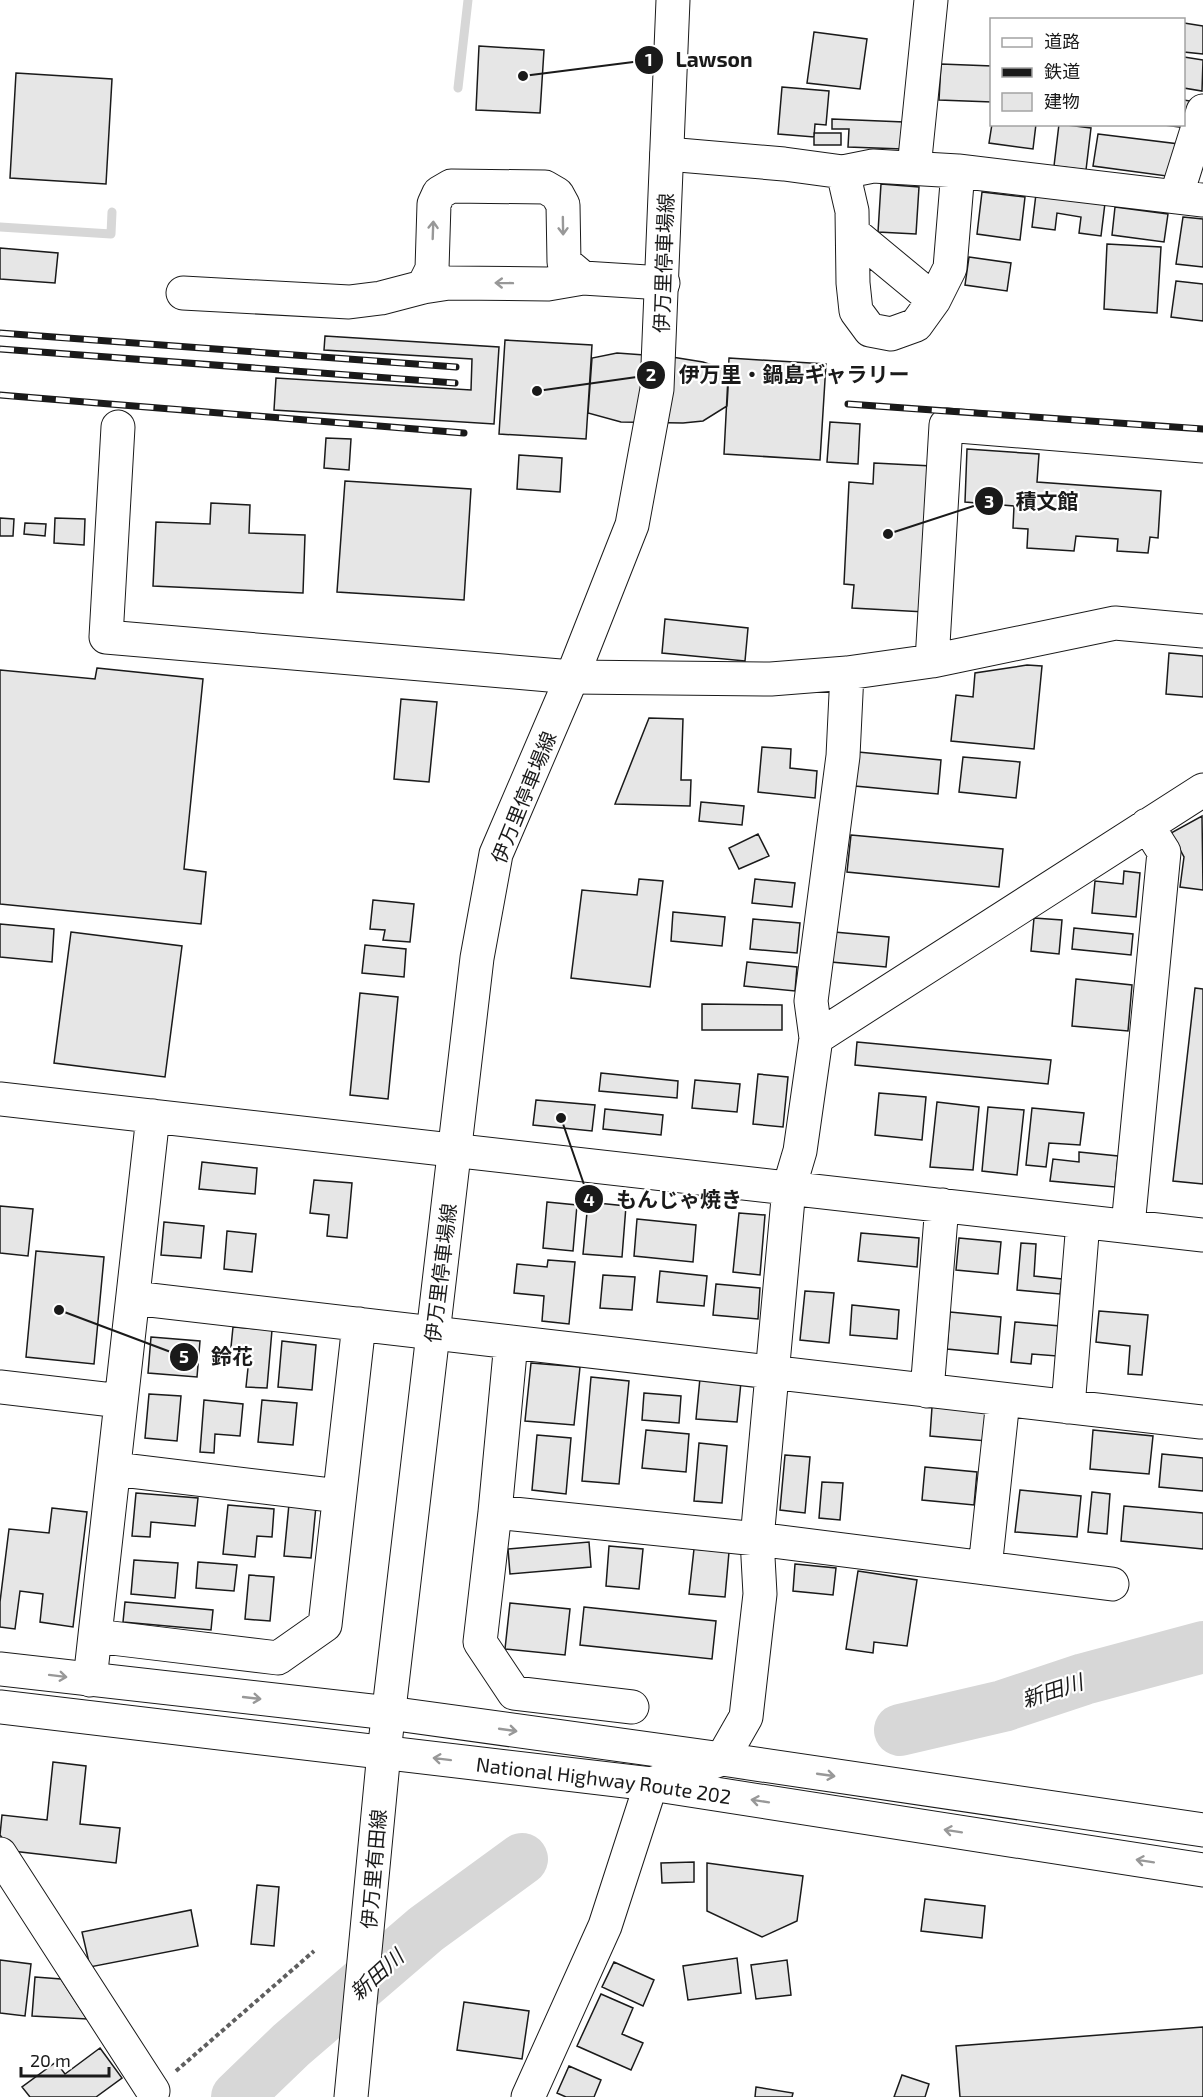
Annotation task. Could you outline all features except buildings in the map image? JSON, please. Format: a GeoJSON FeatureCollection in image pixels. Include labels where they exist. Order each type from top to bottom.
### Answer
{"type":"FeatureCollection","features":[{"type":"Feature","properties":{"kind":"main road","name":"伊万里停車場線"},"geometry":{"type":"LineString","coordinates":[[389,1713],[477,958],[496,854],[572,677],[632,525],[657,390],[673,0]]}},
{"type":"Feature","properties":{"kind":"main road"},"geometry":{"type":"LineString","coordinates":[[914,168],[930,0]]}},
{"type":"Feature","properties":{"kind":"main road"},"geometry":{"type":"LineString","coordinates":[[667,154],[784,164],[843,172],[873,165],[958,171],[1190,199],[1203,111]]}},
{"type":"Feature","properties":{"kind":"main road"},"geometry":{"type":"LineString","coordinates":[[843,172],[852,211],[853,283],[856,311],[870,330],[891,334],[916,325],[934,300],[950,268],[958,171]]}},
{"type":"Feature","properties":{"kind":"main road"},"geometry":{"type":"LineString","coordinates":[[435,279],[434,204],[439,192],[451,186],[545,187],[557,194],[563,205],[565,275]]}},
{"type":"Feature","properties":{"kind":"main road"},"geometry":{"type":"LineString","coordinates":[[853,233],[934,300]]}},
{"type":"Feature","properties":{"kind":"main road"},"geometry":{"type":"LineString","coordinates":[[183,293],[349,302],[381,298],[435,279],[565,275],[663,283]]}},
{"type":"Feature","properties":{"kind":"main road"},"geometry":{"type":"LineString","coordinates":[[932,661],[946,425],[1203,446]]}},
{"type":"Feature","properties":{"kind":"main road"},"geometry":{"type":"LineString","coordinates":[[118,427],[106,637],[572,677],[771,679],[848,673],[932,661],[1115,623],[1203,631]]}},
{"type":"Feature","properties":{"kind":"main road"},"geometry":{"type":"LineString","coordinates":[[528,2097],[605,1926],[651,1784],[722,1760],[746,1717],[760,1594],[757,1539],[789,1188],[800,1151],[816,1038],[811,1000],[843,756],[848,673]]}},
{"type":"Feature","properties":{"kind":"main road"},"geometry":{"type":"LineString","coordinates":[[816,1038],[1203,790]]}},
{"type":"Feature","properties":{"kind":"main road"},"geometry":{"type":"LineString","coordinates":[[1128,1227],[1164,852],[1147,825]]}},
{"type":"Feature","properties":{"kind":"main road"},"geometry":{"type":"LineString","coordinates":[[0,1099],[1203,1235]]}},
{"type":"Feature","properties":{"kind":"main road"},"geometry":{"type":"LineString","coordinates":[[90,1680],[153,1116]]}},
{"type":"Feature","properties":{"kind":"main road"},"geometry":{"type":"LineString","coordinates":[[927,1390],[942,1205]]}},
{"type":"Feature","properties":{"kind":"main road"},"geometry":{"type":"LineString","coordinates":[[1068,1407],[1083,1222]]}},
{"type":"Feature","properties":{"kind":"main road"},"geometry":{"type":"LineString","coordinates":[[133,1298],[1201,1422]]}},
{"type":"Feature","properties":{"kind":"main road"},"geometry":{"type":"LineString","coordinates":[[95,1636],[278,1658],[325,1625],[358,1324]]}},
{"type":"Feature","properties":{"kind":"main road"},"geometry":{"type":"LineString","coordinates":[[511,1342],[480,1642],[514,1693],[632,1707]]}},
{"type":"Feature","properties":{"kind":"main road"},"geometry":{"type":"LineString","coordinates":[[0,1387],[121,1401]]}},
{"type":"Feature","properties":{"kind":"main road"},"geometry":{"type":"LineString","coordinates":[[985,1568],[1004,1400]]}},
{"type":"Feature","properties":{"kind":"main road"},"geometry":{"type":"LineString","coordinates":[[114,1469],[339,1496]]}},
{"type":"Feature","properties":{"kind":"main road"},"geometry":{"type":"LineString","coordinates":[[495,1512],[757,1539],[1112,1584]]}},
{"type":"Feature","properties":{"kind":"main road","name":"National Highway Route 202"},"geometry":{"type":"LineString","coordinates":[[0,1669],[389,1713],[1203,1830]]}},
{"type":"Feature","properties":{"kind":"main road","name":"National Highway Route 202"},"geometry":{"type":"LineString","coordinates":[[0,1707],[651,1784],[1203,1870]]}},
{"type":"Feature","properties":{"kind":"main road","name":"伊万里有田線"},"geometry":{"type":"LineString","coordinates":[[351,2097],[389,1713]]}},
{"type":"Feature","properties":{"kind":"main road"},"geometry":{"type":"LineString","coordinates":[[0,1854],[153,2091]]}},
{"type":"Feature","properties":{"kind":"path"},"geometry":{"type":"LineString","coordinates":[[153,2091],[314,1951]]}},
{"type":"Feature","properties":{"kind":"waterway"},"geometry":{"type":"LineString","coordinates":[[458,88],[468,0]]}},
{"type":"Feature","properties":{"kind":"waterway"},"geometry":{"type":"LineString","coordinates":[[0,227],[111,234],[112,212]]}},
{"type":"Feature","properties":{"kind":"waterway","name":"新田川"},"geometry":{"type":"LineString","coordinates":[[900,1730],[1003,1706],[1084,1679],[1203,1647]]}},
{"type":"Feature","properties":{"kind":"waterway","name":"新田川"},"geometry":{"type":"LineString","coordinates":[[237,2097],[291,2045],[426,1929],[522,1859]]}},
{"type":"Feature","properties":{"kind":"railway"},"geometry":{"type":"LineString","coordinates":[[0,333],[456,367]]}},
{"type":"Feature","properties":{"kind":"railway"},"geometry":{"type":"LineString","coordinates":[[0,349],[455,383]]}},
{"type":"Feature","properties":{"kind":"railway"},"geometry":{"type":"LineString","coordinates":[[0,395],[464,433]]}},
{"type":"Feature","properties":{"kind":"railway"},"geometry":{"type":"LineString","coordinates":[[848,404],[1203,429]]}},
{"type":"Feature","properties":{"kind":"place","name":"Lawson"},"geometry":{"type":"Point","coordinates":[523,76]}},
{"type":"Feature","properties":{"kind":"place","name":"伊万里・鍋島ギャラリー"},"geometry":{"type":"Point","coordinates":[537,391]}},
{"type":"Feature","properties":{"kind":"place","name":"積文館"},"geometry":{"type":"Point","coordinates":[888,534]}},
{"type":"Feature","properties":{"kind":"place","name":"もんじゃ焼き"},"geometry":{"type":"Point","coordinates":[561,1118]}},
{"type":"Feature","properties":{"kind":"place","name":"鈴花"},"geometry":{"type":"Point","coordinates":[59,1310]}}]}
